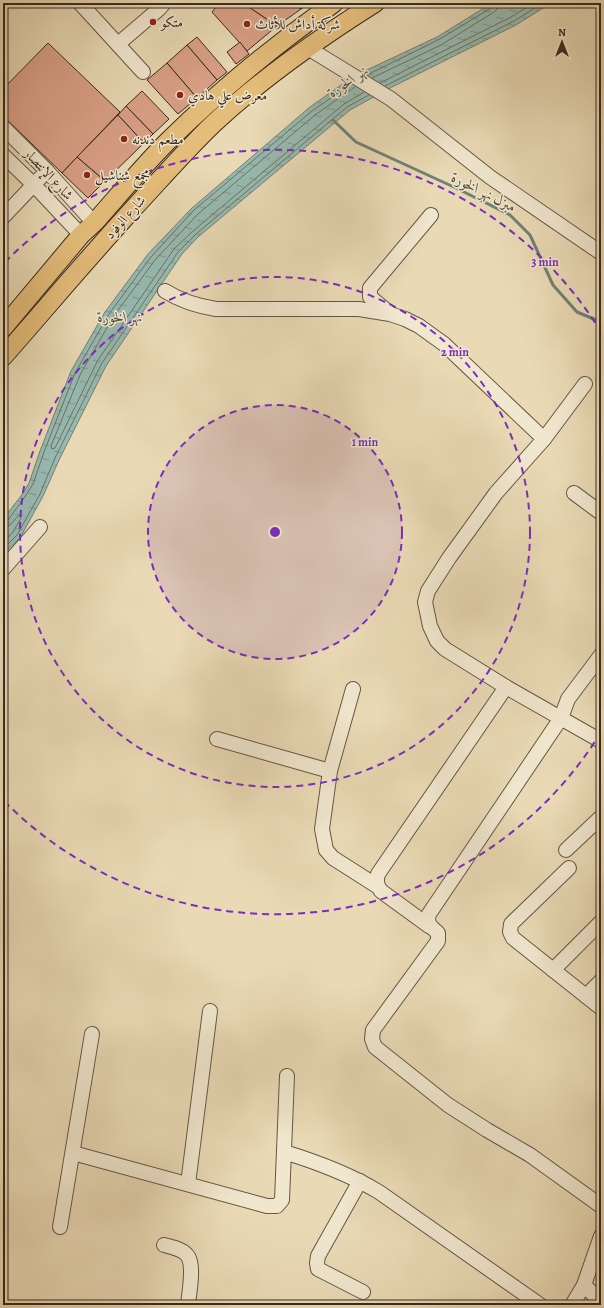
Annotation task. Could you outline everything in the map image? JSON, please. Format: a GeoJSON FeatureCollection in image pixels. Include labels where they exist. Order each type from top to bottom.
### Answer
{"type":"FeatureCollection","features":[{"type":"Feature","properties":{"kind":"main road","name":"شارع الوفود"},"geometry":{"type":"LineString","coordinates":[[3,328],[87,229],[167,142],[236,79],[302,26],[334,3]]}},
{"type":"Feature","properties":{"kind":"main road","name":"شارع الوفود"},"geometry":{"type":"LineString","coordinates":[[3,357],[176,161],[214,124],[258,85],[336,28],[375,3]]}},
{"type":"Feature","properties":{"kind":"street"},"geometry":{"type":"LineString","coordinates":[[80,3],[143,72]]}},
{"type":"Feature","properties":{"kind":"street"},"geometry":{"type":"LineString","coordinates":[[118,44],[164,3]]}},
{"type":"Feature","properties":{"kind":"street"},"geometry":{"type":"LineString","coordinates":[[308,48],[391,99],[490,177],[601,253]]}},
{"type":"Feature","properties":{"kind":"street","name":"شارع الإنتصار"},"geometry":{"type":"LineString","coordinates":[[3,127],[47,171],[87,229]]}},
{"type":"Feature","properties":{"kind":"street","name":"شارع الإنتصار"},"geometry":{"type":"LineString","coordinates":[[3,155],[34,185],[87,229]]}},
{"type":"Feature","properties":{"kind":"street"},"geometry":{"type":"LineString","coordinates":[[3,217],[47,171]]}},
{"type":"Feature","properties":{"kind":"street"},"geometry":{"type":"LineString","coordinates":[[390,314],[370,297],[370,288],[431,215]]}},
{"type":"Feature","properties":{"kind":"street"},"geometry":{"type":"LineString","coordinates":[[165,291],[174,297],[189,303],[216,309],[359,309],[390,314],[419,326],[444,344],[544,439]]}},
{"type":"Feature","properties":{"kind":"street"},"geometry":{"type":"LineString","coordinates":[[585,384],[544,439],[496,493],[449,558],[428,591],[425,602],[430,626],[437,641],[445,649],[506,687],[601,741]]}},
{"type":"Feature","properties":{"kind":"street"},"geometry":{"type":"LineString","coordinates":[[574,493],[601,513]]}},
{"type":"Feature","properties":{"kind":"street"},"geometry":{"type":"LineString","coordinates":[[3,569],[40,527]]}},
{"type":"Feature","properties":{"kind":"street"},"geometry":{"type":"LineString","coordinates":[[429,926],[427,919],[429,914],[561,718],[568,698],[601,655]]}},
{"type":"Feature","properties":{"kind":"street"},"geometry":{"type":"LineString","coordinates":[[377,886],[376,881],[378,874],[506,687]]}},
{"type":"Feature","properties":{"kind":"street"},"geometry":{"type":"LineString","coordinates":[[353,689],[330,771],[322,829],[326,850],[333,858],[377,886],[381,891],[438,933],[438,941],[373,1030],[372,1039],[375,1047],[448,1104],[487,1130],[530,1155],[601,1206]]}},
{"type":"Feature","properties":{"kind":"street"},"geometry":{"type":"LineString","coordinates":[[217,739],[330,771]]}},
{"type":"Feature","properties":{"kind":"street"},"geometry":{"type":"LineString","coordinates":[[566,850],[601,817]]}},
{"type":"Feature","properties":{"kind":"street"},"geometry":{"type":"LineString","coordinates":[[569,868],[511,924],[510,932],[513,938],[601,1008]]}},
{"type":"Feature","properties":{"kind":"street"},"geometry":{"type":"LineString","coordinates":[[553,970],[601,922]]}},
{"type":"Feature","properties":{"kind":"street"},"geometry":{"type":"LineString","coordinates":[[586,996],[601,981]]}},
{"type":"Feature","properties":{"kind":"street"},"geometry":{"type":"LineString","coordinates":[[188,1184],[210,1011]]}},
{"type":"Feature","properties":{"kind":"street"},"geometry":{"type":"LineString","coordinates":[[60,1227],[92,1034]]}},
{"type":"Feature","properties":{"kind":"street"},"geometry":{"type":"LineString","coordinates":[[73,1153],[267,1206],[277,1206],[282,1200],[287,1076]]}},
{"type":"Feature","properties":{"kind":"street"},"geometry":{"type":"LineString","coordinates":[[284,1152],[316,1162],[360,1181],[379,1192],[540,1305]]}},
{"type":"Feature","properties":{"kind":"street"},"geometry":{"type":"LineString","coordinates":[[360,1181],[318,1256],[317,1263],[318,1269],[363,1292]]}},
{"type":"Feature","properties":{"kind":"street"},"geometry":{"type":"LineString","coordinates":[[572,1305],[584,1285],[601,1236]]}},
{"type":"Feature","properties":{"kind":"street"},"geometry":{"type":"LineString","coordinates":[[164,1245],[187,1254],[191,1261],[188,1305]]}},
{"type":"Feature","properties":{"kind":"street"},"geometry":{"type":"LineString","coordinates":[[584,1285],[601,1302]]}},
{"type":"Feature","properties":{"kind":"water","name":"نهر الخورة"},"geometry":{"type":"Polygon","coordinates":[[[492,3],[551,3],[516,25],[390,88],[350,110],[198,237],[182,254],[106,366],[59,460],[43,496],[20,538],[3,554],[3,519],[29,483],[71,371],[105,312],[148,254],[192,208],[310,107],[354,76],[437,37],[492,3]]]}},
{"type":"Feature","properties":{"kind":"building"},"geometry":{"type":"Polygon","coordinates":[[[219,3],[243,3],[277,26],[247,51],[212,12],[219,3]]]}},
{"type":"Feature","properties":{"kind":"building"},"geometry":{"type":"Polygon","coordinates":[[[243,3],[292,3],[301,9],[277,26],[243,3]]]}},
{"type":"Feature","properties":{"kind":"building"},"geometry":{"type":"Polygon","coordinates":[[[292,3],[310,3],[301,9],[292,3]]]}},
{"type":"Feature","properties":{"kind":"building"},"geometry":{"type":"Polygon","coordinates":[[[197,37],[227,72],[217,80],[187,45],[197,37]]]}},
{"type":"Feature","properties":{"kind":"building"},"geometry":{"type":"Polygon","coordinates":[[[240,42],[249,54],[236,64],[227,52],[240,42]]]}},
{"type":"Feature","properties":{"kind":"building"},"geometry":{"type":"Polygon","coordinates":[[[48,43],[120,112],[62,173],[3,116],[3,89],[48,43]]]}},
{"type":"Feature","properties":{"kind":"building"},"geometry":{"type":"Polygon","coordinates":[[[187,45],[217,80],[197,98],[167,63],[187,45]]]}},
{"type":"Feature","properties":{"kind":"building"},"geometry":{"type":"Polygon","coordinates":[[[167,63],[197,98],[178,114],[147,80],[167,63]]]}},
{"type":"Feature","properties":{"kind":"building"},"geometry":{"type":"Polygon","coordinates":[[[142,91],[169,119],[153,134],[126,106],[142,91]]]}},
{"type":"Feature","properties":{"kind":"building"},"geometry":{"type":"Polygon","coordinates":[[[126,106],[153,134],[144,143],[118,115],[126,106]]]}},
{"type":"Feature","properties":{"kind":"building"},"geometry":{"type":"Polygon","coordinates":[[[118,115],[144,143],[105,181],[77,157],[118,115]]]}},
{"type":"Feature","properties":{"kind":"building"},"geometry":{"type":"Polygon","coordinates":[[[77,157],[105,181],[88,198],[62,173],[77,157]]]}},
{"type":"Feature","properties":{"kind":"waterway","name":"مبزل نهر الخورة"},"geometry":{"type":"LineString","coordinates":[[333,120],[356,142],[456,188],[510,215],[530,235],[553,285],[577,312],[601,322]]}},
{"type":"Feature","properties":{"kind":"place","name":"متكو"},"geometry":{"type":"Point","coordinates":[153,22]}},
{"type":"Feature","properties":{"kind":"place","name":"شركة أداش للأثاث"},"geometry":{"type":"Point","coordinates":[247,24]}},
{"type":"Feature","properties":{"kind":"place","name":"معرض علي هادي"},"geometry":{"type":"Point","coordinates":[180,95]}},
{"type":"Feature","properties":{"kind":"place","name":"مطعم دندنه"},"geometry":{"type":"Point","coordinates":[124,139]}},
{"type":"Feature","properties":{"kind":"place","name":"مجمع شناشيل"},"geometry":{"type":"Point","coordinates":[87,175]}}]}
